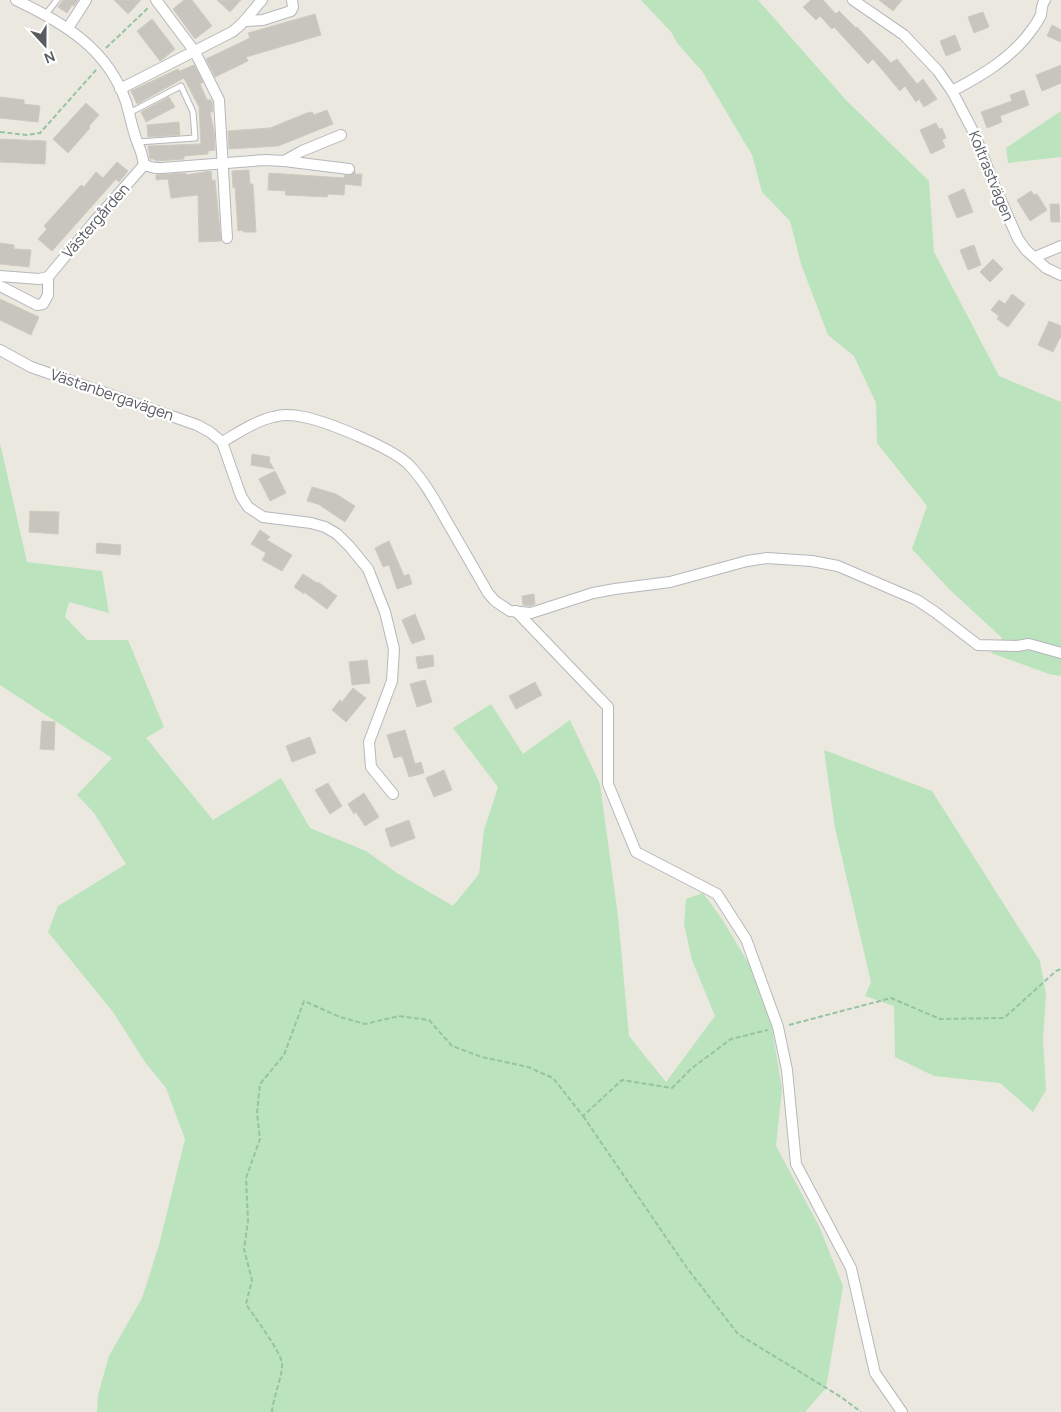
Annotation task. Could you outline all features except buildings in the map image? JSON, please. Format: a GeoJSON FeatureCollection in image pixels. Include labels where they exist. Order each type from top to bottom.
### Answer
{"type":"FeatureCollection","features":[{"type":"Feature","properties":{"kind":"street"},"geometry":{"type":"LineString","coordinates":[[16,0],[46,14],[68,28],[102,57],[120,89],[135,136],[142,150],[144,164],[155,168],[162,168],[265,160],[349,169]]}},
{"type":"Feature","properties":{"kind":"street"},"geometry":{"type":"LineString","coordinates":[[68,28],[86,0]]}},
{"type":"Feature","properties":{"kind":"street"},"geometry":{"type":"LineString","coordinates":[[157,0],[195,52],[219,100],[227,238]]}},
{"type":"Feature","properties":{"kind":"street"},"geometry":{"type":"LineString","coordinates":[[120,89],[232,32],[246,21],[262,0]]}},
{"type":"Feature","properties":{"kind":"street"},"geometry":{"type":"LineString","coordinates":[[246,21],[262,20],[291,11],[293,8],[292,0]]}},
{"type":"Feature","properties":{"kind":"street","name":"Koltrastvägen"},"geometry":{"type":"LineString","coordinates":[[853,0],[904,35],[938,71],[952,91],[974,133],[1010,224],[1026,250],[1046,268],[1061,275]]}},
{"type":"Feature","properties":{"kind":"street"},"geometry":{"type":"LineString","coordinates":[[952,91],[987,71],[1018,46],[1034,27],[1040,15],[1042,1]]}},
{"type":"Feature","properties":{"kind":"street"},"geometry":{"type":"LineString","coordinates":[[284,161],[302,150],[341,135]]}},
{"type":"Feature","properties":{"kind":"street","name":"Västergården"},"geometry":{"type":"LineString","coordinates":[[48,277],[144,164]]}},
{"type":"Feature","properties":{"kind":"street"},"geometry":{"type":"LineString","coordinates":[[1035,257],[1061,246]]}},
{"type":"Feature","properties":{"kind":"street"},"geometry":{"type":"LineString","coordinates":[[0,276],[40,279],[48,277],[48,295],[44,302],[37,305],[0,286]]}},
{"type":"Feature","properties":{"kind":"street","name":"Västanbergavägen"},"geometry":{"type":"LineString","coordinates":[[0,350],[31,367],[197,425],[210,432],[222,442]]}},
{"type":"Feature","properties":{"kind":"street"},"geometry":{"type":"LineString","coordinates":[[393,794],[371,767],[369,742],[392,681],[394,649],[386,612],[368,569],[350,546],[337,534],[325,527],[311,523],[263,518],[248,507],[241,496],[222,442],[250,426],[274,416],[304,417],[351,433],[400,456],[426,485],[488,593],[502,607],[531,613],[593,593],[670,582],[747,561],[768,558],[789,559],[838,566],[910,597],[935,612],[978,645],[1029,644],[1061,653]]}},
{"type":"Feature","properties":{"kind":"street"},"geometry":{"type":"LineString","coordinates":[[516,611],[608,707],[608,784],[636,852],[717,894],[746,938],[778,1028],[787,1070],[796,1164],[851,1268],[875,1373],[902,1412]]}},
{"type":"Feature","properties":{"kind":"lane"},"geometry":{"type":"LineString","coordinates":[[46,14],[57,0]]}},
{"type":"Feature","properties":{"kind":"lane"},"geometry":{"type":"LineString","coordinates":[[129,113],[181,86],[193,112],[195,138],[138,142]]}},
{"type":"Feature","properties":{"kind":"path"},"geometry":{"type":"LineString","coordinates":[[0,132],[27,135],[40,133],[102,57],[157,0]]}},
{"type":"Feature","properties":{"kind":"path"},"geometry":{"type":"LineString","coordinates":[[583,1116],[622,1080],[672,1088],[692,1068],[731,1039],[891,998],[940,1019],[1004,1018],[1056,971],[1061,969]]}},
{"type":"Feature","properties":{"kind":"path"},"geometry":{"type":"LineString","coordinates":[[272,1412],[273,1399],[278,1386],[282,1362],[264,1328],[246,1304],[252,1280],[244,1249],[248,1221],[246,1178],[260,1139],[257,1113],[260,1084],[284,1055],[304,1001],[340,1017],[365,1024],[399,1016],[429,1020],[452,1046],[482,1057],[528,1067],[554,1078],[583,1116],[687,1268],[738,1334],[841,1397],[861,1412]]}},
{"type":"Feature","properties":{"kind":"green space"},"geometry":{"type":"Polygon","coordinates":[[[641,0],[758,0],[846,100],[929,181],[934,252],[999,376],[1061,402],[1061,676],[1049,674],[991,653],[1002,638],[949,589],[912,549],[927,506],[877,443],[876,403],[854,356],[828,335],[801,264],[790,221],[762,192],[752,155],[702,71],[677,43],[672,33],[641,0]]]}},
{"type":"Feature","properties":{"kind":"green space"},"geometry":{"type":"Polygon","coordinates":[[[1061,111],[1061,157],[1008,163],[1006,148],[1061,111]]]}},
{"type":"Feature","properties":{"kind":"green space"},"geometry":{"type":"Polygon","coordinates":[[[0,443],[27,562],[102,571],[109,613],[69,602],[65,617],[87,640],[128,640],[164,727],[146,738],[213,820],[281,778],[310,828],[366,851],[397,873],[453,906],[479,874],[484,830],[498,787],[453,728],[491,704],[523,754],[570,720],[600,784],[618,916],[629,1036],[666,1082],[715,1016],[692,960],[684,924],[686,899],[703,893],[722,919],[752,969],[770,1016],[782,1089],[776,1146],[819,1226],[843,1286],[826,1388],[805,1412],[97,1412],[98,1395],[109,1356],[142,1298],[159,1245],[185,1139],[166,1088],[145,1062],[113,1012],[48,932],[58,906],[126,864],[94,813],[77,795],[112,758],[0,685],[0,443]]]}},
{"type":"Feature","properties":{"kind":"green space"},"geometry":{"type":"Polygon","coordinates":[[[824,750],[932,791],[1040,961],[1046,994],[1043,1039],[1046,1090],[1033,1112],[1000,1083],[934,1076],[895,1057],[894,1006],[865,996],[871,982],[835,828],[824,750]]]}}]}
